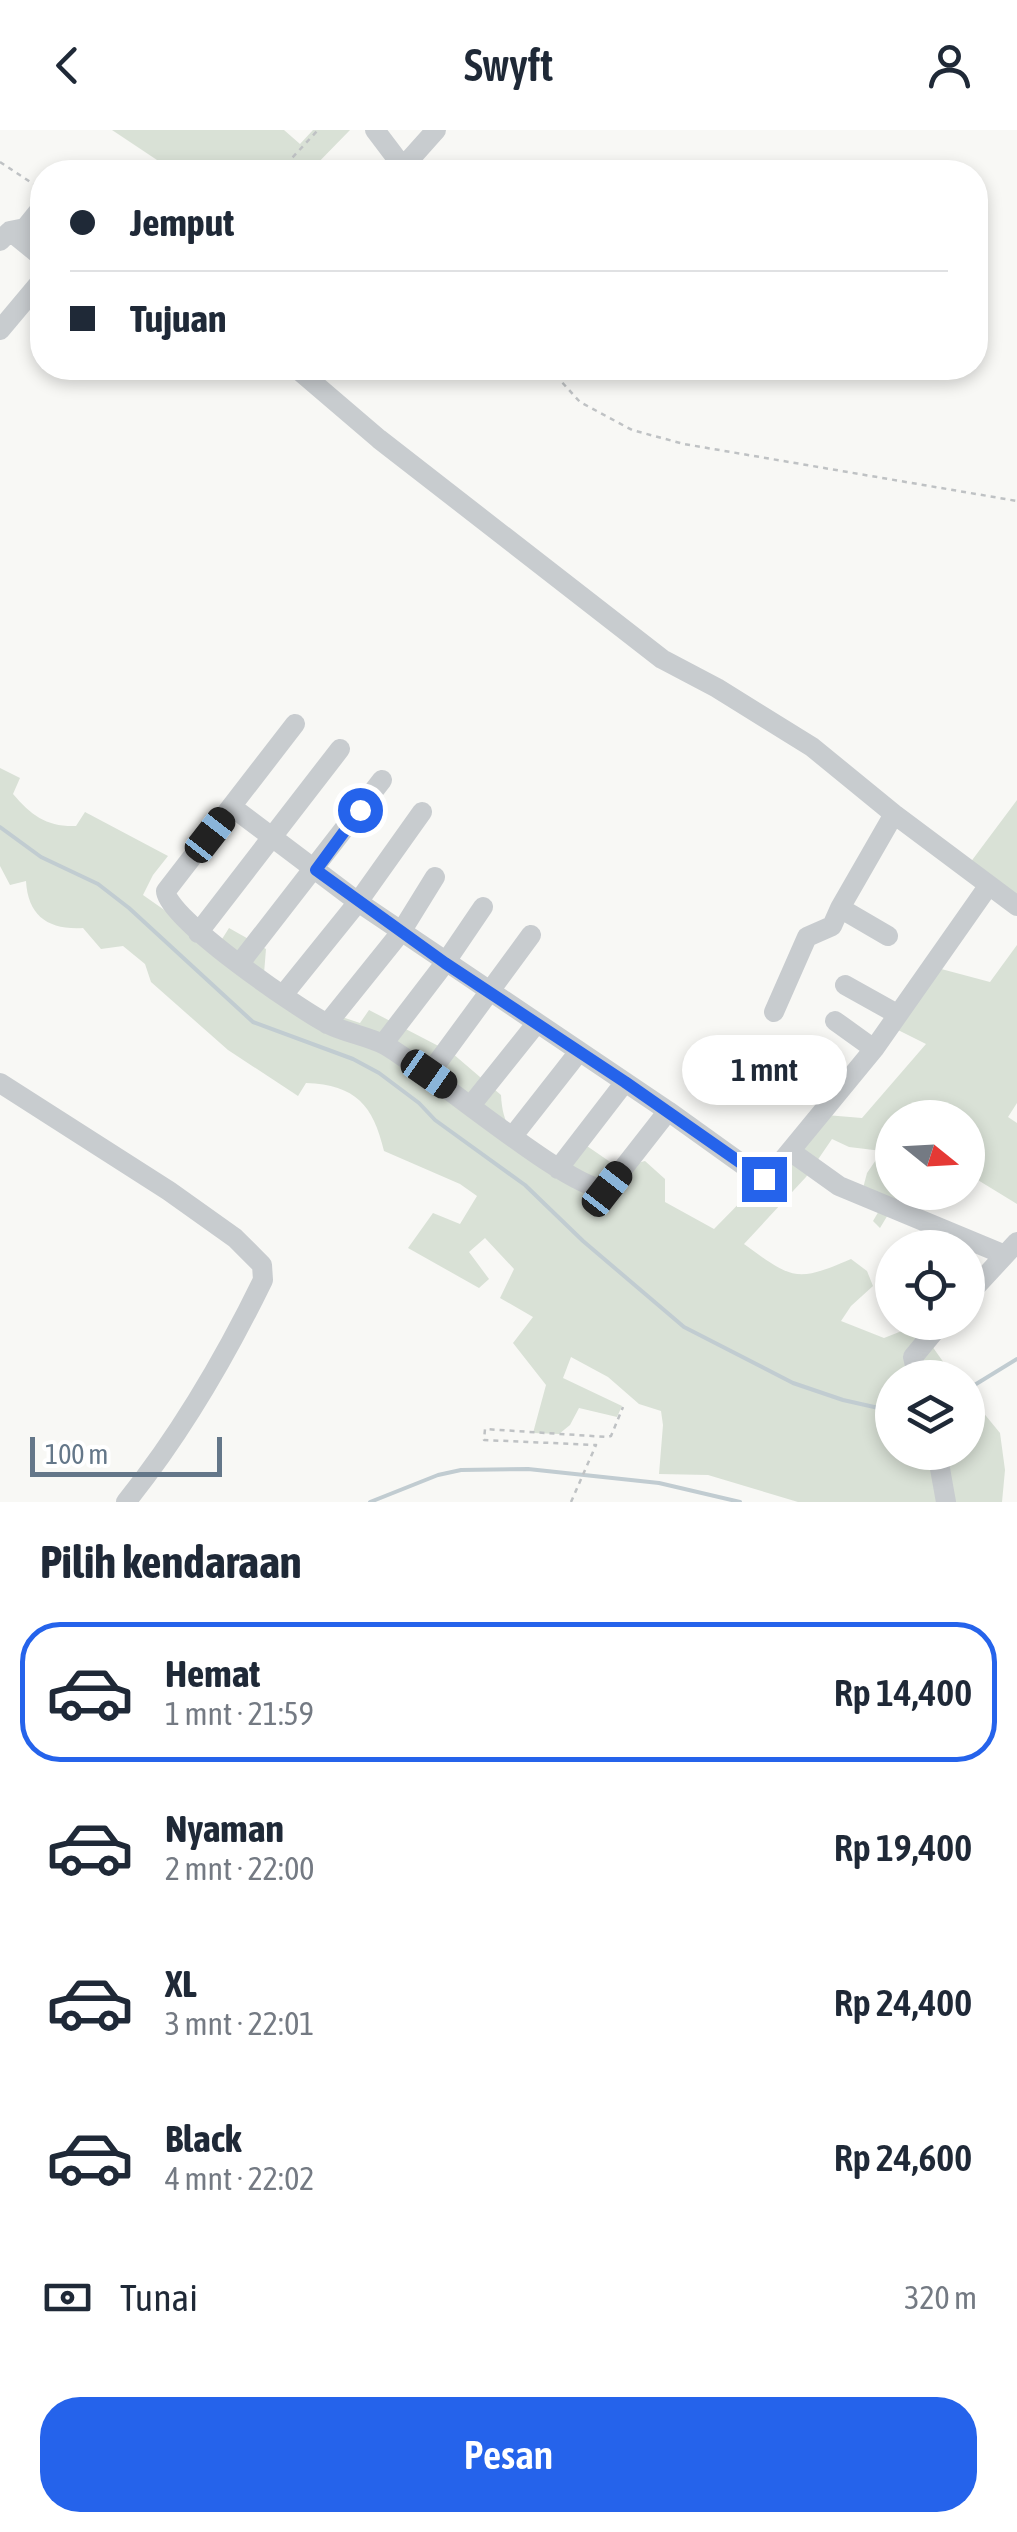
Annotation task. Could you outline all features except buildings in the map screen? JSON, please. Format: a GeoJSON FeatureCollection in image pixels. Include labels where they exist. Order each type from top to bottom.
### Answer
{"type":"FeatureCollection","features":[{"type":"Feature","properties":{"kind":"street"},"geometry":{"type":"LineString","coordinates":[[375,130],[399,160]]}},
{"type":"Feature","properties":{"kind":"street"},"geometry":{"type":"LineString","coordinates":[[410,160],[436,130]]}},
{"type":"Feature","properties":{"kind":"street"},"geometry":{"type":"LineString","coordinates":[[5,236],[30,222]]}},
{"type":"Feature","properties":{"kind":"street"},"geometry":{"type":"LineString","coordinates":[[5,236],[30,250]]}},
{"type":"Feature","properties":{"kind":"street"},"geometry":{"type":"LineString","coordinates":[[0,330],[30,294]]}},
{"type":"Feature","properties":{"kind":"street"},"geometry":{"type":"LineString","coordinates":[[310,380],[394,451],[662,660],[812,747],[1017,906]]}},
{"type":"Feature","properties":{"kind":"street"},"geometry":{"type":"LineString","coordinates":[[295,724],[165,893],[198,934],[327,1024],[383,1044],[558,1169],[605,1190],[668,1111]]}},
{"type":"Feature","properties":{"kind":"street"},"geometry":{"type":"LineString","coordinates":[[198,934],[340,749]]}},
{"type":"Feature","properties":{"kind":"street"},"geometry":{"type":"LineString","coordinates":[[240,963],[316,870],[382,780]]}},
{"type":"Feature","properties":{"kind":"street"},"geometry":{"type":"LineString","coordinates":[[232,806],[400,932],[668,1111],[760,1179],[768,1178],[874,1049],[989,885]]}},
{"type":"Feature","properties":{"kind":"street"},"geometry":{"type":"LineString","coordinates":[[282,995],[358,902],[422,812]]}},
{"type":"Feature","properties":{"kind":"street"},"geometry":{"type":"LineString","coordinates":[[774,1012],[807,937],[832,926],[894,814]]}},
{"type":"Feature","properties":{"kind":"street"},"geometry":{"type":"LineString","coordinates":[[327,1024],[400,932],[435,877]]}},
{"type":"Feature","properties":{"kind":"street"},"geometry":{"type":"LineString","coordinates":[[383,1044],[482,907]]}},
{"type":"Feature","properties":{"kind":"street"},"geometry":{"type":"LineString","coordinates":[[840,908],[888,936]]}},
{"type":"Feature","properties":{"kind":"street"},"geometry":{"type":"LineString","coordinates":[[429,1074],[531,935]]}},
{"type":"Feature","properties":{"kind":"street"},"geometry":{"type":"LineString","coordinates":[[844,984],[897,1014]]}},
{"type":"Feature","properties":{"kind":"street"},"geometry":{"type":"LineString","coordinates":[[835,1021],[874,1049]]}},
{"type":"Feature","properties":{"kind":"street"},"geometry":{"type":"LineString","coordinates":[[472,1104],[536,1024]]}},
{"type":"Feature","properties":{"kind":"street"},"geometry":{"type":"LineString","coordinates":[[512,1137],[578,1053]]}},
{"type":"Feature","properties":{"kind":"street"},"geometry":{"type":"LineString","coordinates":[[558,1169],[625,1082]]}},
{"type":"Feature","properties":{"kind":"street"},"geometry":{"type":"LineString","coordinates":[[0,1083],[169,1191],[235,1238],[262,1264],[262,1280],[214,1371],[166,1453],[126,1502]]}},
{"type":"Feature","properties":{"kind":"street"},"geometry":{"type":"LineString","coordinates":[[790,1151],[840,1186],[1011,1248],[985,1276]]}},
{"type":"Feature","properties":{"kind":"street"},"geometry":{"type":"LineString","coordinates":[[940,1470],[946,1502]]}},
{"type":"Feature","properties":{"kind":"path"},"geometry":{"type":"LineString","coordinates":[[291,160],[318,130]]}},
{"type":"Feature","properties":{"kind":"path"},"geometry":{"type":"LineString","coordinates":[[0,162],[30,182]]}},
{"type":"Feature","properties":{"kind":"path"},"geometry":{"type":"LineString","coordinates":[[560,380],[580,402],[632,430],[684,444],[1017,500]]}},
{"type":"Feature","properties":{"kind":"path"},"geometry":{"type":"LineString","coordinates":[[571,1502],[596,1446],[484,1440],[486,1429],[607,1437],[612,1436],[612,1427],[623,1406]]}},
{"type":"Feature","properties":{"kind":"shaded area"},"geometry":{"type":"Polygon","coordinates":[[[112,130],[284,130],[300,144],[313,130],[350,130],[321,160],[157,160],[112,130]]]}},
{"type":"Feature","properties":{"kind":"shaded area"},"geometry":{"type":"Polygon","coordinates":[[[0,768],[20,778],[13,794],[41,819],[76,826],[85,812],[168,856],[143,895],[217,947],[229,928],[266,949],[263,986],[360,1023],[369,1010],[452,1053],[501,1095],[505,1120],[523,1143],[554,1160],[584,1144],[619,1168],[645,1161],[665,1179],[665,1202],[714,1229],[826,1115],[862,1118],[875,1103],[875,1150],[849,1147],[832,1139],[806,1177],[744,1244],[795,1274],[818,1272],[851,1259],[867,1271],[873,1286],[841,1321],[875,1334],[875,1340],[928,1340],[942,1360],[875,1360],[875,1470],[985,1470],[985,1415],[1000,1433],[1005,1470],[1002,1502],[798,1502],[708,1475],[659,1474],[661,1411],[639,1404],[608,1377],[571,1357],[563,1378],[622,1406],[617,1417],[579,1408],[570,1425],[559,1434],[533,1433],[546,1385],[513,1343],[533,1317],[500,1298],[514,1269],[485,1238],[469,1252],[489,1279],[479,1288],[408,1248],[433,1213],[460,1224],[477,1196],[460,1184],[384,1151],[368,1110],[350,1093],[306,1083],[298,1096],[228,1050],[151,982],[145,964],[123,946],[101,949],[83,928],[60,926],[42,918],[31,903],[26,881],[10,885],[0,866],[0,768]]]}},
{"type":"Feature","properties":{"kind":"shaded area"},"geometry":{"type":"Polygon","coordinates":[[[1017,800],[1017,907],[964,871],[1017,800]]]}},
{"type":"Feature","properties":{"kind":"shaded area"},"geometry":{"type":"Polygon","coordinates":[[[1017,945],[1017,1103],[1008,1117],[1017,1123],[1017,1204],[985,1184],[985,1100],[878,1100],[926,1044],[886,1024],[930,966],[990,982],[1017,945]]]}},
{"type":"Feature","properties":{"kind":"shaded area"},"geometry":{"type":"Polygon","coordinates":[[[875,1161],[875,1199],[862,1192],[875,1161]]]}},
{"type":"Feature","properties":{"kind":"shaded area"},"geometry":{"type":"Polygon","coordinates":[[[879,1210],[891,1210],[880,1228],[873,1221],[879,1210]]]}},
{"type":"Feature","properties":{"kind":"waterway"},"geometry":{"type":"LineString","coordinates":[[0,827],[41,857],[98,884],[253,1022],[353,1059],[379,1073],[435,1120],[525,1185],[583,1241],[684,1327],[793,1383],[875,1407]]}},
{"type":"Feature","properties":{"kind":"waterway"},"geometry":{"type":"LineString","coordinates":[[985,1379],[1017,1359]]}},
{"type":"Feature","properties":{"kind":"waterway"},"geometry":{"type":"LineString","coordinates":[[370,1502],[461,1470],[528,1469],[659,1483],[740,1502]]}},
{"type":"Feature","properties":{"kind":"route"},"geometry":{"type":"LineString","coordinates":[[360,810],[316,870],[445,963],[764,1179]]}}]}
